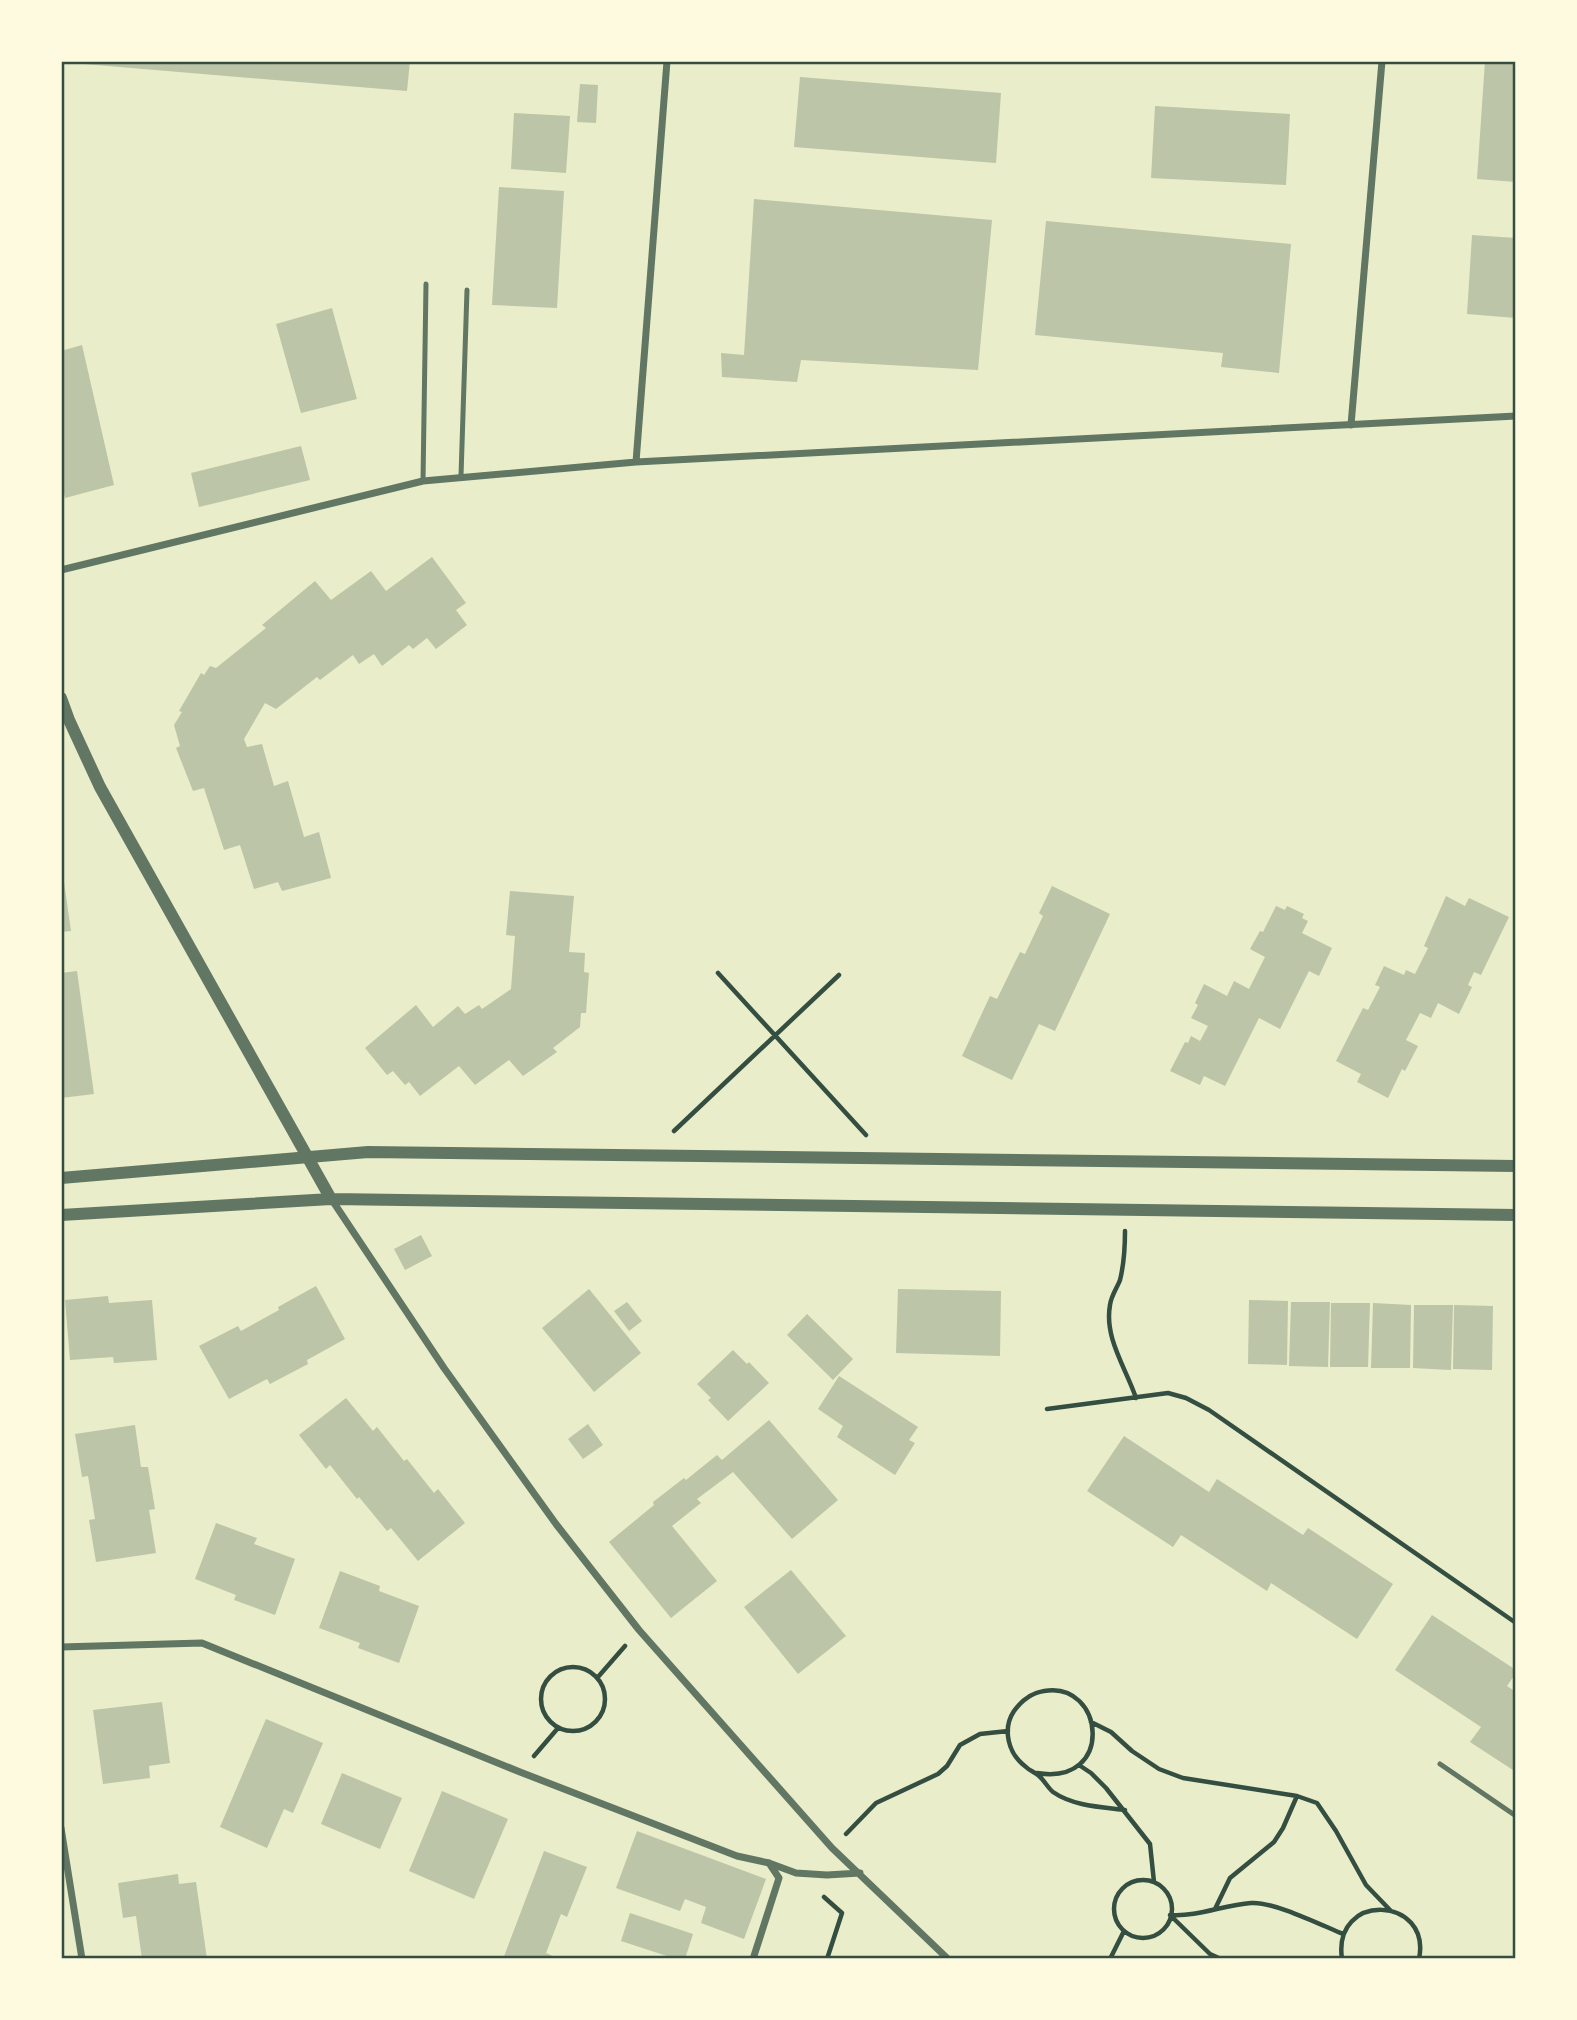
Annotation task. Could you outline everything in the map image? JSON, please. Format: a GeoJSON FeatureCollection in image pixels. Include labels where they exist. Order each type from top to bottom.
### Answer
{"type":"FeatureCollection","features":[{"type":"Feature","properties":{"kind":"street"},"geometry":{"type":"LineString","coordinates":[[636,462],[667,61]]}},
{"type":"Feature","properties":{"kind":"street"},"geometry":{"type":"LineString","coordinates":[[1351,425],[1382,61]]}},
{"type":"Feature","properties":{"kind":"street"},"geometry":{"type":"LineString","coordinates":[[61,570],[423,481],[461,476],[636,462],[1516,415]]}},
{"type":"Feature","properties":{"kind":"street"},"geometry":{"type":"LineString","coordinates":[[61,698],[65,722],[307,1158],[331,1199],[452,1380],[556,1524],[639,1630],[832,1847],[948,1959]]}},
{"type":"Feature","properties":{"kind":"street"},"geometry":{"type":"LineString","coordinates":[[61,1178],[369,1152],[1516,1166]]}},
{"type":"Feature","properties":{"kind":"street"},"geometry":{"type":"LineString","coordinates":[[61,1215],[331,1199],[1516,1215]]}},
{"type":"Feature","properties":{"kind":"street"},"geometry":{"type":"LineString","coordinates":[[61,1647],[202,1643],[520,1772],[737,1856],[796,1872],[827,1875],[860,1873]]}},
{"type":"Feature","properties":{"kind":"street"},"geometry":{"type":"LineString","coordinates":[[61,1828],[82,1959]]}},
{"type":"Feature","properties":{"kind":"street"},"geometry":{"type":"LineString","coordinates":[[753,1959],[779,1878],[769,1863]]}},
{"type":"Feature","properties":{"kind":"lane"},"geometry":{"type":"LineString","coordinates":[[423,481],[426,284]]}},
{"type":"Feature","properties":{"kind":"lane"},"geometry":{"type":"LineString","coordinates":[[461,476],[467,290]]}},
{"type":"Feature","properties":{"kind":"lane"},"geometry":{"type":"LineString","coordinates":[[1440,1764],[1516,1816]]}},
{"type":"Feature","properties":{"kind":"path"},"geometry":{"type":"LineString","coordinates":[[718,973],[887,1158]]}},
{"type":"Feature","properties":{"kind":"path"},"geometry":{"type":"LineString","coordinates":[[648,1155],[839,975]]}},
{"type":"Feature","properties":{"kind":"path"},"geometry":{"type":"LineString","coordinates":[[1125,1249],[1120,1279],[1110,1304],[1110,1328],[1116,1354],[1129,1377],[1136,1398]]}},
{"type":"Feature","properties":{"kind":"path"},"geometry":{"type":"LineString","coordinates":[[1047,1409],[1168,1394],[1186,1398],[1209,1410],[1516,1623]]}},
{"type":"Feature","properties":{"kind":"path"},"geometry":{"type":"LineString","coordinates":[[598,1677],[639,1630]]}},
{"type":"Feature","properties":{"kind":"path"},"geometry":{"type":"LineString","coordinates":[[575,1666],[589,1670],[598,1677],[604,1686],[606,1698],[604,1710],[598,1720],[579,1731],[558,1728],[549,1721],[543,1712],[541,1700],[546,1681],[554,1672],[575,1666]]}},
{"type":"Feature","properties":{"kind":"path"},"geometry":{"type":"LineString","coordinates":[[1048,1690],[1076,1698],[1088,1712],[1091,1722],[1093,1741],[1087,1755],[1079,1765],[1066,1773],[1051,1775],[1027,1769],[1016,1759],[1010,1746],[1008,1731],[1011,1716],[1021,1702],[1033,1693],[1048,1690]]}},
{"type":"Feature","properties":{"kind":"path"},"geometry":{"type":"LineString","coordinates":[[1091,1722],[1111,1732],[1132,1751],[1159,1769],[1183,1778],[1297,1796],[1317,1803],[1366,1885],[1390,1910]]}},
{"type":"Feature","properties":{"kind":"path"},"geometry":{"type":"LineString","coordinates":[[520,1772],[558,1728]]}},
{"type":"Feature","properties":{"kind":"path"},"geometry":{"type":"LineString","coordinates":[[832,1847],[876,1803],[938,1774],[947,1766],[960,1745],[980,1734],[1008,1731]]}},
{"type":"Feature","properties":{"kind":"path"},"geometry":{"type":"LineString","coordinates":[[1079,1765],[1098,1780],[1125,1810],[1150,1844],[1154,1882]]}},
{"type":"Feature","properties":{"kind":"path"},"geometry":{"type":"LineString","coordinates":[[1037,1773],[1053,1792],[1078,1803],[1125,1810]]}},
{"type":"Feature","properties":{"kind":"path"},"geometry":{"type":"LineString","coordinates":[[1215,1910],[1230,1878],[1273,1842],[1283,1828],[1297,1796]]}},
{"type":"Feature","properties":{"kind":"path"},"geometry":{"type":"LineString","coordinates":[[796,1872],[842,1913],[827,1959]]}},
{"type":"Feature","properties":{"kind":"path"},"geometry":{"type":"LineString","coordinates":[[1136,1880],[1154,1882],[1168,1895],[1170,1915],[1165,1927],[1157,1934],[1147,1937],[1133,1936],[1118,1924],[1114,1914],[1115,1900],[1127,1884],[1136,1880]]}},
{"type":"Feature","properties":{"kind":"path"},"geometry":{"type":"LineString","coordinates":[[1170,1915],[1188,1916],[1254,1902],[1287,1910],[1343,1934]]}},
{"type":"Feature","properties":{"kind":"path"},"geometry":{"type":"LineString","coordinates":[[1342,1959],[1340,1947],[1343,1934],[1352,1921],[1363,1913],[1376,1909],[1390,1910],[1412,1924],[1419,1936],[1419,1959]]}},
{"type":"Feature","properties":{"kind":"path"},"geometry":{"type":"LineString","coordinates":[[1170,1915],[1210,1954],[1221,1959]]}},
{"type":"Feature","properties":{"kind":"path"},"geometry":{"type":"LineString","coordinates":[[1110,1959],[1124,1931]]}},
{"type":"Feature","properties":{"kind":"building"},"geometry":{"type":"Polygon","coordinates":[[[84,61],[410,61],[407,91],[84,64],[84,61]]]}},
{"type":"Feature","properties":{"kind":"building"},"geometry":{"type":"Polygon","coordinates":[[[1485,61],[1516,61],[1516,182],[1477,179],[1485,61]]]}},
{"type":"Feature","properties":{"kind":"building"},"geometry":{"type":"Polygon","coordinates":[[[800,77],[1001,93],[996,163],[794,147],[800,77]]]}},
{"type":"Feature","properties":{"kind":"building"},"geometry":{"type":"Polygon","coordinates":[[[580,84],[598,85],[596,123],[577,122],[580,84]]]}},
{"type":"Feature","properties":{"kind":"building"},"geometry":{"type":"Polygon","coordinates":[[[1155,106],[1290,114],[1286,185],[1151,178],[1155,106]]]}},
{"type":"Feature","properties":{"kind":"building"},"geometry":{"type":"Polygon","coordinates":[[[514,113],[570,116],[566,173],[511,169],[514,113]]]}},
{"type":"Feature","properties":{"kind":"building"},"geometry":{"type":"Polygon","coordinates":[[[499,187],[564,191],[557,308],[492,305],[499,187]]]}},
{"type":"Feature","properties":{"kind":"building"},"geometry":{"type":"Polygon","coordinates":[[[754,199],[992,220],[978,370],[801,360],[797,382],[722,377],[721,353],[744,355],[754,199]]]}},
{"type":"Feature","properties":{"kind":"building"},"geometry":{"type":"Polygon","coordinates":[[[1046,221],[1291,244],[1279,373],[1221,367],[1223,353],[1035,335],[1046,221]]]}},
{"type":"Feature","properties":{"kind":"building"},"geometry":{"type":"Polygon","coordinates":[[[1472,235],[1516,238],[1516,318],[1467,314],[1472,235]]]}},
{"type":"Feature","properties":{"kind":"building"},"geometry":{"type":"Polygon","coordinates":[[[332,308],[357,399],[301,413],[276,324],[332,308]]]}},
{"type":"Feature","properties":{"kind":"building"},"geometry":{"type":"Polygon","coordinates":[[[82,345],[114,485],[65,498],[61,481],[61,351],[82,345]]]}},
{"type":"Feature","properties":{"kind":"building"},"geometry":{"type":"Polygon","coordinates":[[[301,446],[310,480],[199,507],[191,473],[301,446]]]}},
{"type":"Feature","properties":{"kind":"building"},"geometry":{"type":"Polygon","coordinates":[[[432,557],[466,603],[456,610],[467,625],[436,649],[427,638],[413,649],[409,645],[382,666],[374,654],[359,664],[353,655],[320,680],[317,677],[276,709],[265,703],[244,739],[247,747],[262,744],[274,786],[288,781],[304,837],[319,832],[331,878],[282,891],[278,882],[254,889],[240,845],[224,850],[204,788],[193,791],[176,748],[180,746],[174,725],[182,712],[179,711],[201,673],[204,675],[210,666],[216,668],[266,628],[262,625],[315,581],[331,600],[371,571],[386,591],[432,557]]]}},
{"type":"Feature","properties":{"kind":"building"},"geometry":{"type":"Polygon","coordinates":[[[61,875],[71,931],[61,932],[61,875]]]}},
{"type":"Feature","properties":{"kind":"building"},"geometry":{"type":"Polygon","coordinates":[[[1052,886],[1110,914],[1055,1031],[1039,1024],[1012,1080],[962,1056],[990,996],[997,999],[1020,952],[1025,954],[1043,916],[1039,913],[1052,886]]]}},
{"type":"Feature","properties":{"kind":"building"},"geometry":{"type":"Polygon","coordinates":[[[510,891],[574,896],[569,952],[585,953],[584,972],[589,973],[586,1013],[581,1013],[580,1027],[553,1048],[557,1052],[523,1076],[509,1060],[475,1085],[459,1066],[420,1096],[409,1082],[405,1085],[393,1071],[387,1075],[365,1048],[416,1005],[433,1027],[458,1006],[465,1014],[479,1005],[482,1009],[511,989],[515,936],[506,935],[510,891]]]}},
{"type":"Feature","properties":{"kind":"building"},"geometry":{"type":"Polygon","coordinates":[[[1446,896],[1465,906],[1469,898],[1509,917],[1481,975],[1474,972],[1468,985],[1472,987],[1459,1014],[1438,1003],[1431,1018],[1420,1013],[1406,1040],[1418,1046],[1405,1071],[1402,1069],[1388,1098],[1357,1082],[1361,1074],[1336,1061],[1363,1008],[1368,1010],[1380,987],[1375,985],[1384,966],[1404,975],[1406,970],[1415,974],[1428,948],[1424,946],[1446,896]]]}},
{"type":"Feature","properties":{"kind":"building"},"geometry":{"type":"Polygon","coordinates":[[[1276,906],[1285,910],[1287,906],[1304,914],[1302,918],[1308,921],[1302,933],[1332,948],[1319,976],[1309,971],[1280,1029],[1259,1018],[1225,1086],[1204,1076],[1200,1085],[1170,1071],[1185,1042],[1188,1043],[1191,1036],[1200,1041],[1208,1026],[1191,1018],[1204,984],[1227,996],[1234,981],[1249,989],[1265,957],[1250,949],[1260,931],[1263,932],[1276,906]]]}},
{"type":"Feature","properties":{"kind":"building"},"geometry":{"type":"Polygon","coordinates":[[[77,971],[94,1094],[61,1098],[61,973],[77,971]]]}},
{"type":"Feature","properties":{"kind":"building"},"geometry":{"type":"Polygon","coordinates":[[[421,1235],[432,1256],[405,1270],[394,1249],[421,1235]]]}},
{"type":"Feature","properties":{"kind":"building"},"geometry":{"type":"Polygon","coordinates":[[[316,1286],[345,1339],[307,1360],[308,1364],[270,1384],[267,1379],[229,1399],[199,1346],[238,1326],[241,1331],[316,1286]]]}},
{"type":"Feature","properties":{"kind":"building"},"geometry":{"type":"Polygon","coordinates":[[[589,1289],[641,1353],[594,1392],[542,1328],[589,1289]]]}},
{"type":"Feature","properties":{"kind":"building"},"geometry":{"type":"Polygon","coordinates":[[[898,1289],[1001,1291],[1000,1356],[896,1353],[898,1289]]]}},
{"type":"Feature","properties":{"kind":"building"},"geometry":{"type":"Polygon","coordinates":[[[108,1296],[109,1303],[152,1300],[157,1360],[114,1363],[113,1357],[70,1360],[65,1300],[108,1296]]]}},
{"type":"Feature","properties":{"kind":"building"},"geometry":{"type":"Polygon","coordinates":[[[1249,1300],[1288,1301],[1287,1365],[1248,1364],[1249,1300]]]}},
{"type":"Feature","properties":{"kind":"building"},"geometry":{"type":"Polygon","coordinates":[[[627,1302],[642,1321],[629,1331],[614,1311],[627,1302]]]}},
{"type":"Feature","properties":{"kind":"building"},"geometry":{"type":"Polygon","coordinates":[[[1291,1302],[1330,1302],[1328,1367],[1289,1366],[1291,1302]]]}},
{"type":"Feature","properties":{"kind":"building"},"geometry":{"type":"Polygon","coordinates":[[[1331,1303],[1370,1303],[1368,1367],[1330,1367],[1331,1303]]]}},
{"type":"Feature","properties":{"kind":"building"},"geometry":{"type":"Polygon","coordinates":[[[1373,1303],[1411,1305],[1410,1368],[1371,1368],[1373,1303]]]}},
{"type":"Feature","properties":{"kind":"building"},"geometry":{"type":"Polygon","coordinates":[[[1414,1305],[1453,1305],[1451,1370],[1413,1368],[1414,1305]]]}},
{"type":"Feature","properties":{"kind":"building"},"geometry":{"type":"Polygon","coordinates":[[[1454,1305],[1493,1306],[1492,1370],[1453,1369],[1454,1305]]]}},
{"type":"Feature","properties":{"kind":"building"},"geometry":{"type":"Polygon","coordinates":[[[807,1314],[853,1359],[833,1380],[787,1335],[807,1314]]]}},
{"type":"Feature","properties":{"kind":"building"},"geometry":{"type":"Polygon","coordinates":[[[733,1350],[769,1383],[728,1421],[697,1384],[733,1350]]]}},
{"type":"Feature","properties":{"kind":"building"},"geometry":{"type":"Polygon","coordinates":[[[839,1376],[918,1427],[909,1440],[915,1443],[895,1475],[837,1437],[843,1426],[818,1409],[839,1376]]]}},
{"type":"Feature","properties":{"kind":"building"},"geometry":{"type":"Polygon","coordinates":[[[346,1398],[373,1431],[377,1427],[404,1461],[407,1459],[434,1493],[438,1489],[465,1523],[418,1561],[391,1528],[387,1531],[359,1497],[357,1499],[330,1465],[326,1469],[299,1435],[346,1398]]]}},
{"type":"Feature","properties":{"kind":"building"},"geometry":{"type":"Polygon","coordinates":[[[769,1420],[838,1500],[792,1539],[733,1472],[697,1499],[701,1503],[672,1526],[717,1581],[671,1618],[609,1542],[684,1478],[686,1480],[717,1455],[722,1460],[769,1420]]]}},
{"type":"Feature","properties":{"kind":"building"},"geometry":{"type":"Polygon","coordinates":[[[588,1424],[603,1445],[583,1459],[568,1439],[588,1424]]]}},
{"type":"Feature","properties":{"kind":"building"},"geometry":{"type":"Polygon","coordinates":[[[135,1425],[141,1467],[148,1467],[155,1509],[149,1510],[156,1553],[96,1562],[89,1520],[95,1519],[88,1476],[82,1477],[75,1434],[135,1425]]]}},
{"type":"Feature","properties":{"kind":"building"},"geometry":{"type":"Polygon","coordinates":[[[1124,1436],[1209,1492],[1217,1479],[1303,1535],[1308,1528],[1393,1584],[1357,1639],[1271,1583],[1267,1591],[1181,1535],[1173,1547],[1087,1491],[1124,1436]]]}},
{"type":"Feature","properties":{"kind":"building"},"geometry":{"type":"Polygon","coordinates":[[[216,1523],[257,1538],[254,1544],[295,1559],[275,1615],[234,1600],[236,1595],[195,1579],[216,1523]]]}},
{"type":"Feature","properties":{"kind":"building"},"geometry":{"type":"Polygon","coordinates":[[[791,1570],[846,1636],[798,1674],[744,1607],[791,1570]]]}},
{"type":"Feature","properties":{"kind":"building"},"geometry":{"type":"Polygon","coordinates":[[[340,1571],[380,1586],[379,1591],[419,1606],[399,1663],[358,1648],[360,1643],[319,1628],[340,1571]]]}},
{"type":"Feature","properties":{"kind":"building"},"geometry":{"type":"Polygon","coordinates":[[[1432,1615],[1516,1670],[1507,1686],[1516,1692],[1516,1772],[1470,1742],[1481,1727],[1395,1670],[1432,1615]]]}},
{"type":"Feature","properties":{"kind":"building"},"geometry":{"type":"Polygon","coordinates":[[[162,1702],[170,1763],[149,1766],[150,1778],[103,1784],[93,1710],[162,1702]]]}},
{"type":"Feature","properties":{"kind":"building"},"geometry":{"type":"Polygon","coordinates":[[[266,1719],[323,1743],[293,1813],[284,1809],[267,1848],[220,1827],[266,1719]]]}},
{"type":"Feature","properties":{"kind":"building"},"geometry":{"type":"Polygon","coordinates":[[[342,1773],[402,1798],[380,1849],[321,1824],[342,1773]]]}},
{"type":"Feature","properties":{"kind":"building"},"geometry":{"type":"Polygon","coordinates":[[[442,1791],[508,1819],[474,1899],[409,1871],[442,1791]]]}},
{"type":"Feature","properties":{"kind":"building"},"geometry":{"type":"Polygon","coordinates":[[[637,1831],[766,1879],[744,1939],[701,1923],[706,1907],[685,1899],[680,1911],[616,1888],[637,1831]]]}},
{"type":"Feature","properties":{"kind":"building"},"geometry":{"type":"Polygon","coordinates":[[[544,1851],[587,1867],[567,1917],[561,1914],[546,1953],[559,1959],[503,1959],[544,1851]]]}},
{"type":"Feature","properties":{"kind":"building"},"geometry":{"type":"Polygon","coordinates":[[[178,1874],[179,1884],[196,1882],[207,1959],[142,1959],[136,1916],[123,1918],[118,1883],[178,1874]]]}},
{"type":"Feature","properties":{"kind":"building"},"geometry":{"type":"Polygon","coordinates":[[[630,1913],[693,1934],[685,1959],[676,1959],[621,1941],[630,1913]]]}}]}
